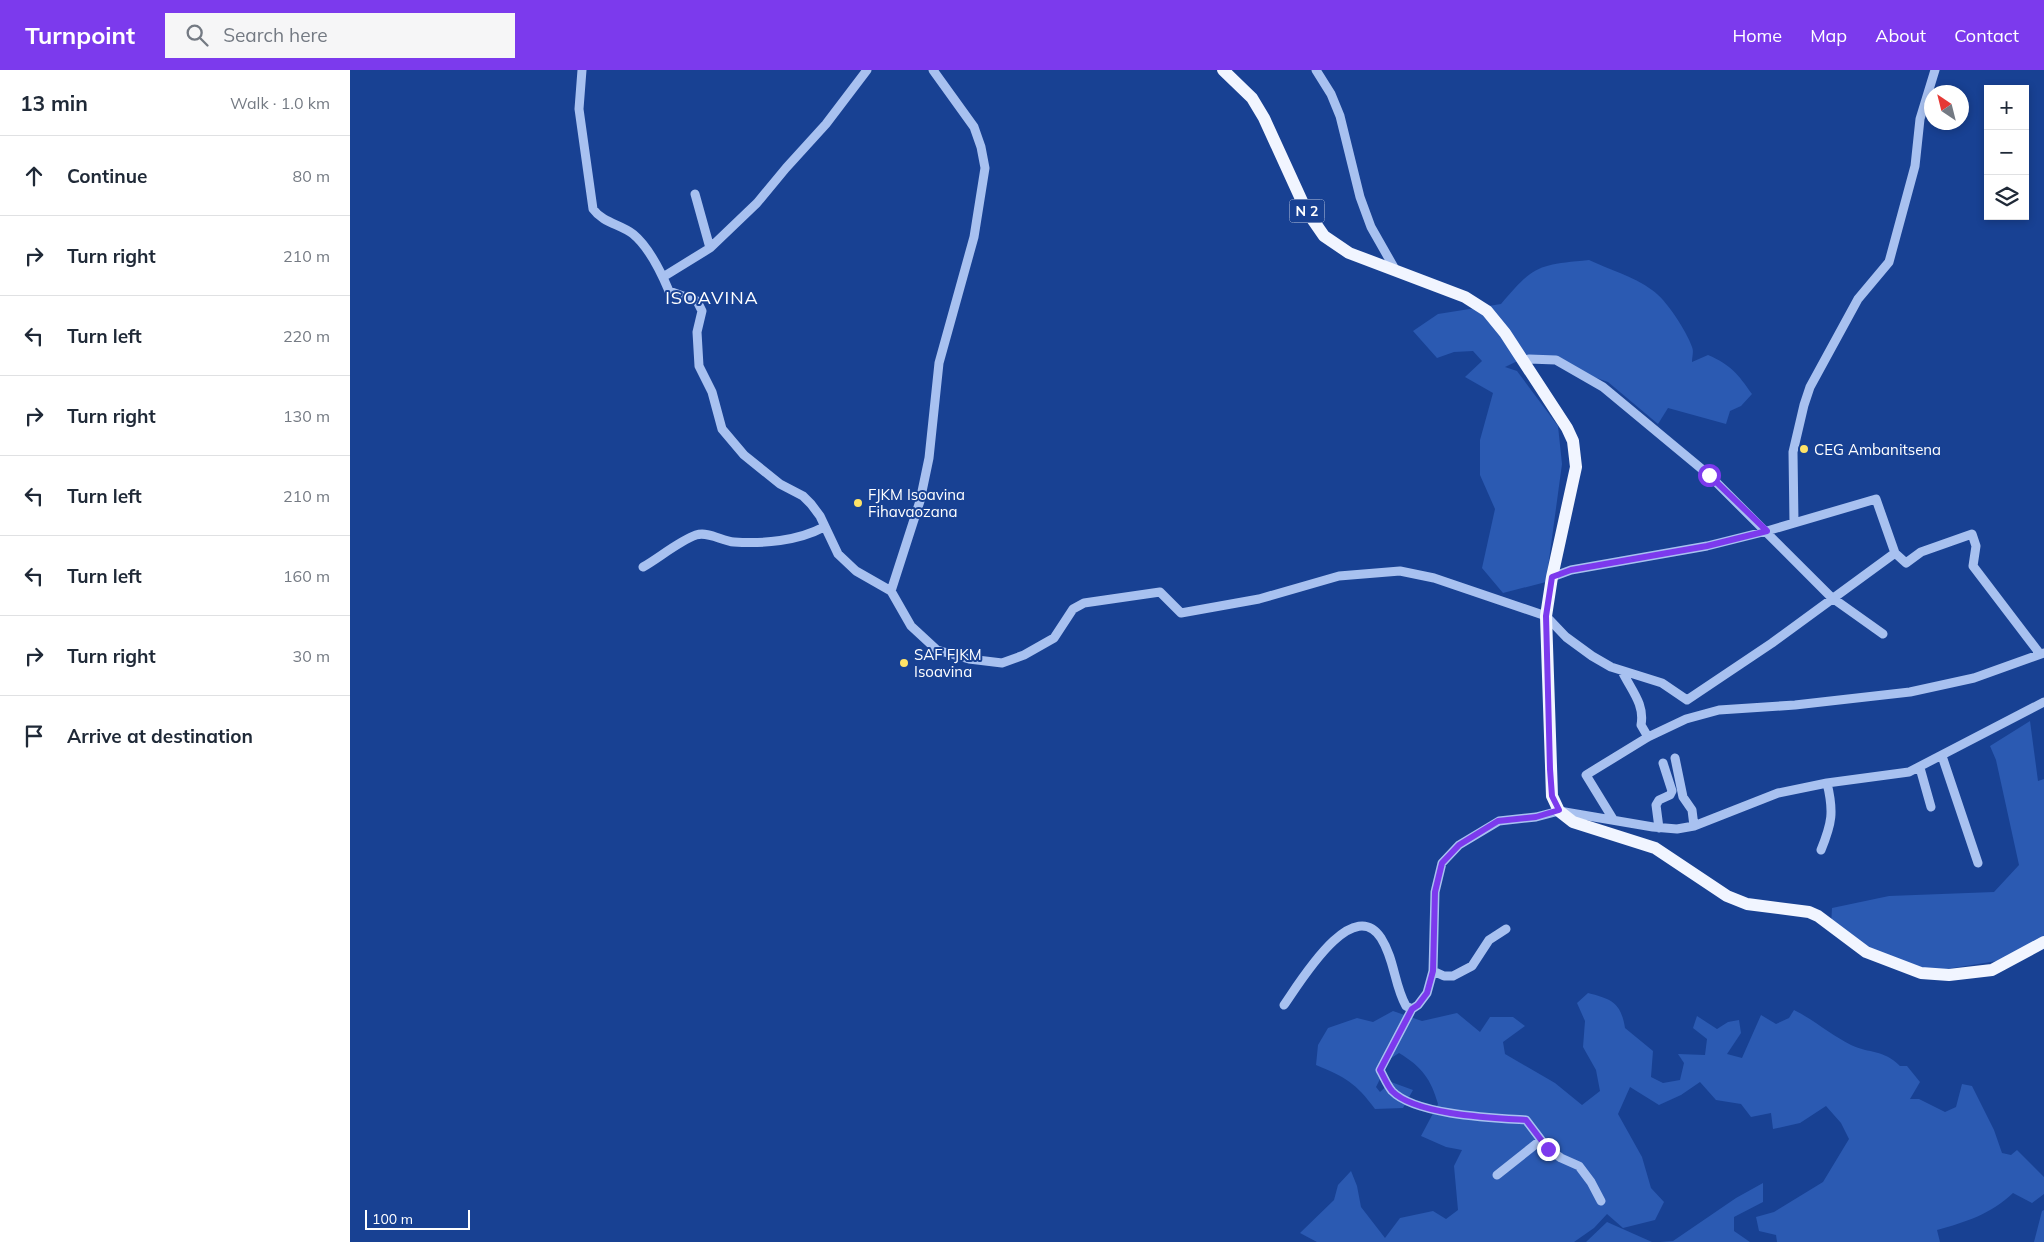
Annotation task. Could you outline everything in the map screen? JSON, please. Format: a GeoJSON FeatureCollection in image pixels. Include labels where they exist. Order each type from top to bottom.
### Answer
{"type":"FeatureCollection","features":[{"type":"Feature","properties":{"kind":"main road","name":"N 2"},"geometry":{"type":"LineString","coordinates":[[1223,70],[1240,84],[1256,105],[1306,210],[1324,236],[1348,253],[1465,297],[1478,305],[1495,321],[1524,362],[1567,428],[1573,441],[1576,457],[1575,475],[1552,577],[1546,616],[1550,769],[1552,796],[1559,810]]}},
{"type":"Feature","properties":{"kind":"main road"},"geometry":{"type":"LineString","coordinates":[[1559,810],[1573,822],[1655,848],[1728,896],[1747,904],[1809,912],[1818,916],[1866,952],[1921,974],[1950,976],[1992,970],[2044,942]]}},
{"type":"Feature","properties":{"kind":"street"},"geometry":{"type":"LineString","coordinates":[[582,70],[579,109],[593,209],[599,217],[631,233],[640,242],[663,277],[669,291],[697,301],[702,311],[697,332],[699,366],[712,392],[722,429],[744,455],[780,484],[803,496],[820,516],[838,554],[856,571],[891,591],[911,626],[937,650],[969,659],[1002,663],[1024,655],[1054,638],[1073,609],[1084,603],[1160,592],[1181,613],[1259,599],[1339,576],[1400,571],[1434,578],[1546,616],[1566,637],[1592,656],[1622,671],[1662,683],[1687,700],[1895,554]]}},
{"type":"Feature","properties":{"kind":"street"},"geometry":{"type":"LineString","coordinates":[[663,277],[710,248],[757,204],[786,168],[826,124],[867,70]]}},
{"type":"Feature","properties":{"kind":"street"},"geometry":{"type":"LineString","coordinates":[[891,591],[920,501],[929,458],[939,363],[974,237],[984,168],[981,147],[974,127],[933,70]]}},
{"type":"Feature","properties":{"kind":"street"},"geometry":{"type":"LineString","coordinates":[[1316,70],[1331,94],[1340,116],[1360,197],[1371,226],[1396,272]]}},
{"type":"Feature","properties":{"kind":"street"},"geometry":{"type":"LineString","coordinates":[[1794,523],[1793,452],[1804,405],[1810,387],[1858,299],[1889,262],[1915,166],[1920,119],[1935,70]]}},
{"type":"Feature","properties":{"kind":"street"},"geometry":{"type":"LineString","coordinates":[[695,194],[710,248]]}},
{"type":"Feature","properties":{"kind":"street"},"geometry":{"type":"LineString","coordinates":[[1524,362],[1529,359],[1556,360],[1603,387],[1709,475],[1832,597],[1883,634]]}},
{"type":"Feature","properties":{"kind":"street"},"geometry":{"type":"LineString","coordinates":[[1552,577],[1571,570],[1707,546],[1767,531],[1876,499],[1895,554],[1906,563],[1922,552],[1949,540],[1972,534],[1976,546],[1973,566],[2042,654],[1982,675],[1910,692],[1795,705],[1719,710],[1686,719],[1648,737],[1586,775],[1614,819]]}},
{"type":"Feature","properties":{"kind":"street"},"geometry":{"type":"LineString","coordinates":[[643,567],[697,534],[720,537],[732,542],[753,542],[793,539],[824,527]]}},
{"type":"Feature","properties":{"kind":"street"},"geometry":{"type":"LineString","coordinates":[[1622,671],[1638,700],[1643,715],[1641,725],[1648,737]]}},
{"type":"Feature","properties":{"kind":"street"},"geometry":{"type":"LineString","coordinates":[[1601,1201],[1592,1182],[1578,1166],[1548,1149],[1526,1120],[1486,1118],[1418,1107],[1392,1091],[1380,1070],[1412,1009],[1418,1005],[1427,993],[1433,971],[1435,892],[1438,873],[1449,854],[1498,821],[1536,817],[1559,810],[1659,828],[1677,829],[1694,826],[1778,793],[1826,783],[1898,775],[1920,768],[2044,702]]}},
{"type":"Feature","properties":{"kind":"street"},"geometry":{"type":"LineString","coordinates":[[1942,756],[1978,863]]}},
{"type":"Feature","properties":{"kind":"street"},"geometry":{"type":"LineString","coordinates":[[1675,758],[1683,797],[1692,810],[1694,826]]}},
{"type":"Feature","properties":{"kind":"street"},"geometry":{"type":"LineString","coordinates":[[1659,828],[1656,805],[1659,800],[1670,795],[1672,791],[1663,763]]}},
{"type":"Feature","properties":{"kind":"street"},"geometry":{"type":"LineString","coordinates":[[1920,768],[1931,807]]}},
{"type":"Feature","properties":{"kind":"street"},"geometry":{"type":"LineString","coordinates":[[1821,850],[1832,817],[1832,806],[1826,783]]}},
{"type":"Feature","properties":{"kind":"street"},"geometry":{"type":"LineString","coordinates":[[1284,1005],[1312,966],[1338,936],[1362,925],[1372,928],[1380,937],[1391,957],[1401,998],[1406,1006],[1412,1009]]}},
{"type":"Feature","properties":{"kind":"street"},"geometry":{"type":"LineString","coordinates":[[1433,971],[1444,976],[1457,975],[1464,968],[1475,964],[1489,940],[1506,929]]}},
{"type":"Feature","properties":{"kind":"street"},"geometry":{"type":"LineString","coordinates":[[1497,1175],[1541,1140]]}},
{"type":"Feature","properties":{"kind":"shaded area"},"geometry":{"type":"Polygon","coordinates":[[[1589,260],[1637,281],[1658,294],[1686,333],[1693,349],[1692,362],[1708,355],[1723,362],[1752,394],[1741,406],[1730,411],[1726,424],[1668,408],[1658,424],[1608,382],[1530,355],[1505,367],[1517,371],[1558,426],[1562,464],[1546,582],[1503,593],[1482,568],[1495,509],[1480,475],[1480,440],[1493,393],[1465,377],[1482,361],[1473,351],[1454,352],[1437,358],[1413,331],[1438,314],[1501,304],[1522,281],[1538,269],[1589,260]]]}},
{"type":"Feature","properties":{"kind":"shaded area"},"geometry":{"type":"Polygon","coordinates":[[[2030,721],[2038,781],[2044,779],[2044,939],[2016,958],[1921,973],[1890,962],[1831,925],[1832,908],[1889,896],[1994,892],[2019,865],[1996,760],[1990,746],[2030,721]]]}},
{"type":"Feature","properties":{"kind":"shaded area"},"geometry":{"type":"Polygon","coordinates":[[[1588,993],[1603,997],[1618,1007],[1625,1028],[1653,1051],[1651,1077],[1663,1083],[1680,1080],[1684,1063],[1678,1054],[1705,1055],[1707,1039],[1693,1028],[1697,1016],[1717,1029],[1728,1022],[1739,1020],[1741,1033],[1727,1054],[1742,1058],[1761,1015],[1776,1024],[1789,1018],[1794,1010],[1851,1045],[1882,1054],[1900,1066],[1907,1066],[1920,1082],[1910,1099],[1919,1099],[1945,1112],[1956,1107],[1962,1084],[1972,1086],[1994,1130],[2002,1153],[2011,1155],[2017,1150],[2044,1177],[2044,1194],[2032,1203],[2013,1193],[1987,1212],[1937,1230],[1940,1242],[1777,1242],[1776,1235],[1759,1231],[1756,1217],[1774,1212],[1823,1182],[1849,1139],[1841,1123],[1826,1106],[1800,1123],[1773,1129],[1771,1113],[1751,1117],[1741,1104],[1716,1100],[1700,1082],[1681,1095],[1659,1105],[1630,1087],[1618,1114],[1642,1157],[1651,1188],[1664,1202],[1655,1220],[1623,1228],[1607,1214],[1594,1228],[1574,1242],[1317,1242],[1300,1233],[1334,1200],[1338,1185],[1351,1171],[1357,1186],[1361,1207],[1385,1238],[1400,1218],[1433,1211],[1446,1219],[1458,1210],[1454,1166],[1462,1150],[1446,1147],[1421,1136],[1438,1104],[1432,1087],[1424,1074],[1414,1063],[1399,1053],[1385,1062],[1383,1073],[1376,1087],[1380,1092],[1391,1082],[1413,1090],[1403,1108],[1375,1109],[1356,1087],[1335,1073],[1316,1065],[1318,1045],[1328,1028],[1357,1018],[1373,1022],[1393,1011],[1422,1021],[1457,1013],[1480,1032],[1490,1017],[1513,1017],[1525,1026],[1503,1042],[1505,1054],[1555,1083],[1582,1105],[1600,1091],[1596,1070],[1583,1047],[1585,1021],[1577,1003],[1588,993]]]}},
{"type":"Feature","properties":{"kind":"shaded area"},"geometry":{"type":"Polygon","coordinates":[[[1763,1183],[1763,1202],[1734,1217],[1734,1231],[1750,1242],[1660,1242],[1673,1241],[1736,1198],[1763,1183]]]}},
{"type":"Feature","properties":{"kind":"shaded area"},"geometry":{"type":"Polygon","coordinates":[[[2044,1210],[2044,1242],[2034,1242],[2042,1211],[2044,1210]]]}},
{"type":"Feature","properties":{"kind":"shaded area"},"geometry":{"type":"Polygon","coordinates":[[[1607,1222],[1652,1242],[1586,1242],[1607,1222]]]}},
{"type":"Feature","properties":{"kind":"place","name":"CEG Ambanitsena"},"geometry":{"type":"Point","coordinates":[1804,449]}},
{"type":"Feature","properties":{"kind":"place","name":"FJKM Isoavina Fihavaozana"},"geometry":{"type":"Point","coordinates":[858,503]}},
{"type":"Feature","properties":{"kind":"place","name":"SAF FJKM Isoavina"},"geometry":{"type":"Point","coordinates":[904,663]}},
{"type":"Feature","properties":{"kind":"district","name":"ISOAVINA"},"geometry":{"type":"Point","coordinates":[712,297]}},
{"type":"Feature","properties":{"kind":"route"},"geometry":{"type":"LineString","coordinates":[[1548,1149],[1526,1120],[1486,1118],[1418,1107],[1392,1091],[1380,1070],[1412,1009],[1423,1000],[1427,993],[1434,960],[1435,892],[1438,873],[1442,863],[1459,845],[1498,821],[1536,817],[1559,810],[1552,796],[1550,769],[1546,616],[1552,577],[1571,570],[1677,552],[1767,531],[1709,475]]}}]}
